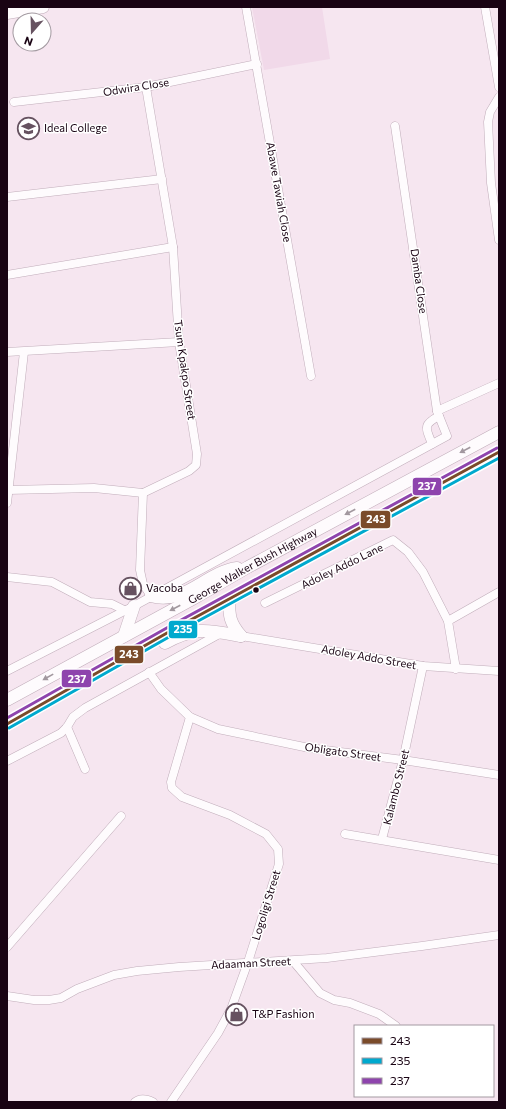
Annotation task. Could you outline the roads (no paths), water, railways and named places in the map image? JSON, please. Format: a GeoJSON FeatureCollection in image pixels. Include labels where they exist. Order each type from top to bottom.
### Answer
{"type":"FeatureCollection","features":[{"type":"Feature","properties":{"kind":"highway"},"geometry":{"type":"LineString","coordinates":[[7,13],[43,7]]}},
{"type":"Feature","properties":{"kind":"highway","name":"George Walker Bush Highway"},"geometry":{"type":"LineString","coordinates":[[7,700],[198,596],[248,567],[499,432]]}},
{"type":"Feature","properties":{"kind":"highway","name":"George Walker Bush Highway"},"geometry":{"type":"LineString","coordinates":[[7,724],[174,629],[499,452]]}},
{"type":"Feature","properties":{"kind":"highway"},"geometry":{"type":"LineString","coordinates":[[151,596],[164,599],[174,597],[225,571],[248,567]]}},
{"type":"Feature","properties":{"kind":"highway"},"geometry":{"type":"LineString","coordinates":[[229,600],[229,616],[231,622],[241,636]]}},
{"type":"Feature","properties":{"kind":"highway"},"geometry":{"type":"LineString","coordinates":[[124,636],[129,608]]}},
{"type":"Feature","properties":{"kind":"highway"},"geometry":{"type":"LineString","coordinates":[[62,692],[87,685],[178,636],[192,631],[209,630],[241,636]]}},
{"type":"Feature","properties":{"kind":"street","name":"Abawe Tawiah Close"},"geometry":{"type":"LineString","coordinates":[[246,7],[311,376]]}},
{"type":"Feature","properties":{"kind":"street"},"geometry":{"type":"LineString","coordinates":[[485,7],[499,86]]}},
{"type":"Feature","properties":{"kind":"street","name":"Odwira Close"},"geometry":{"type":"LineString","coordinates":[[14,102],[146,87],[257,64]]}},
{"type":"Feature","properties":{"kind":"street","name":"Tsum Kpakpo Street"},"geometry":{"type":"LineString","coordinates":[[143,493],[189,471],[196,465],[197,454],[179,342],[173,247],[146,87]]}},
{"type":"Feature","properties":{"kind":"street"},"geometry":{"type":"LineString","coordinates":[[499,97],[490,112],[488,122],[490,183],[499,240]]}},
{"type":"Feature","properties":{"kind":"street","name":"Damba Close"},"geometry":{"type":"LineString","coordinates":[[395,126],[438,414],[447,436],[432,444]]}},
{"type":"Feature","properties":{"kind":"street"},"geometry":{"type":"LineString","coordinates":[[7,197],[162,179]]}},
{"type":"Feature","properties":{"kind":"street"},"geometry":{"type":"LineString","coordinates":[[7,275],[173,247]]}},
{"type":"Feature","properties":{"kind":"street"},"geometry":{"type":"LineString","coordinates":[[7,352],[179,342]]}},
{"type":"Feature","properties":{"kind":"street"},"geometry":{"type":"LineString","coordinates":[[7,503],[24,352]]}},
{"type":"Feature","properties":{"kind":"street"},"geometry":{"type":"LineString","coordinates":[[7,671],[129,608],[432,444],[428,433],[427,425],[429,422],[438,414],[499,383]]}},
{"type":"Feature","properties":{"kind":"street"},"geometry":{"type":"LineString","coordinates":[[8,490],[94,488],[143,493],[140,570],[143,584],[151,596]]}},
{"type":"Feature","properties":{"kind":"street","name":"Adoley Addo Lane"},"geometry":{"type":"LineString","coordinates":[[265,603],[393,540],[408,552],[423,572],[448,621],[456,669]]}},
{"type":"Feature","properties":{"kind":"street"},"geometry":{"type":"LineString","coordinates":[[7,577],[52,582],[90,602],[112,604],[129,608]]}},
{"type":"Feature","properties":{"kind":"street"},"geometry":{"type":"LineString","coordinates":[[448,621],[499,592]]}},
{"type":"Feature","properties":{"kind":"street"},"geometry":{"type":"LineString","coordinates":[[7,762],[61,733],[74,717],[85,708],[221,632]]}},
{"type":"Feature","properties":{"kind":"street","name":"Adoley Addo Street"},"geometry":{"type":"LineString","coordinates":[[241,636],[423,666],[499,671]]}},
{"type":"Feature","properties":{"kind":"street","name":"Kalambo Street"},"geometry":{"type":"LineString","coordinates":[[423,666],[403,760],[382,839],[499,860]]}},
{"type":"Feature","properties":{"kind":"street"},"geometry":{"type":"LineString","coordinates":[[149,672],[161,689],[190,717]]}},
{"type":"Feature","properties":{"kind":"street","name":"Obligato Street"},"geometry":{"type":"LineString","coordinates":[[190,717],[218,728],[309,748],[403,760],[499,776]]}},
{"type":"Feature","properties":{"kind":"street","name":"Logoligi Street"},"geometry":{"type":"LineString","coordinates":[[171,1102],[218,1034],[231,1009],[248,962],[279,864],[278,849],[266,834],[230,815],[182,797],[172,788],[171,782],[190,717]]}},
{"type":"Feature","properties":{"kind":"street"},"geometry":{"type":"LineString","coordinates":[[67,727],[85,769]]}},
{"type":"Feature","properties":{"kind":"street"},"geometry":{"type":"LineString","coordinates":[[7,947],[121,816]]}},
{"type":"Feature","properties":{"kind":"street"},"geometry":{"type":"LineString","coordinates":[[345,834],[382,839]]}},
{"type":"Feature","properties":{"kind":"street","name":"Adaaman Street"},"geometry":{"type":"LineString","coordinates":[[7,996],[34,1000],[49,1000],[61,998],[77,989],[114,975],[179,967],[328,958],[499,934]]}},
{"type":"Feature","properties":{"kind":"street"},"geometry":{"type":"LineString","coordinates":[[293,960],[320,993],[334,1000],[350,1003],[379,1014],[395,1025]]}},
{"type":"Feature","properties":{"kind":"street"},"geometry":{"type":"LineString","coordinates":[[135,1102],[145,1099],[153,1102]]}},
{"type":"Feature","properties":{"kind":"place","name":"Ideal College"},"geometry":{"type":"Point","coordinates":[29,128]}},
{"type":"Feature","properties":{"kind":"place","name":"Vacoba"},"geometry":{"type":"Point","coordinates":[130,588]}},
{"type":"Feature","properties":{"kind":"place","name":"T&P Fashion"},"geometry":{"type":"Point","coordinates":[236,1014]}}]}
